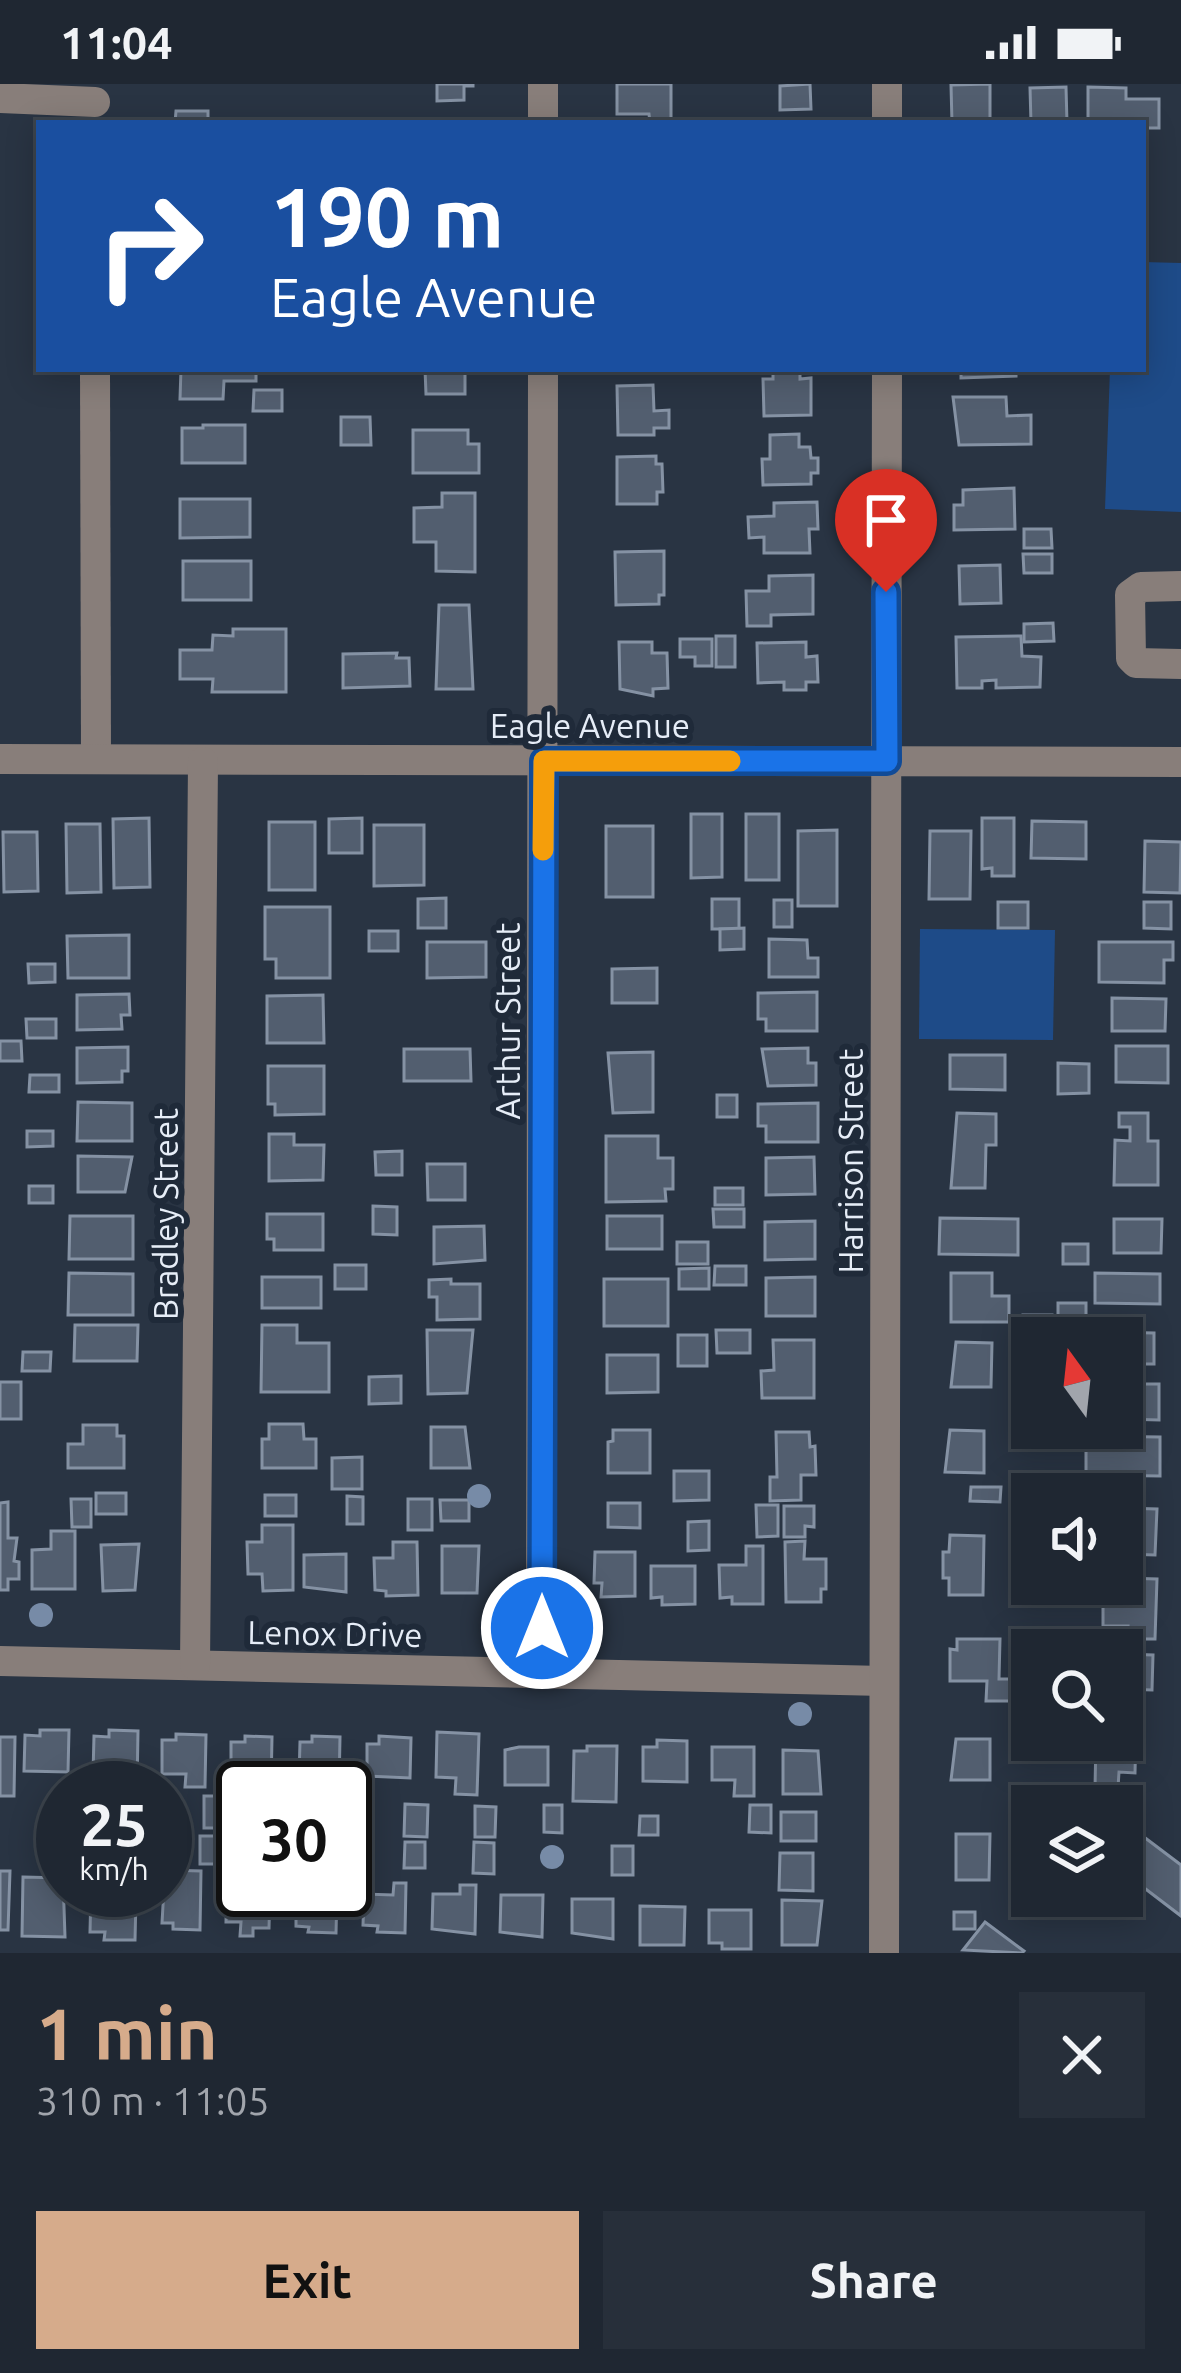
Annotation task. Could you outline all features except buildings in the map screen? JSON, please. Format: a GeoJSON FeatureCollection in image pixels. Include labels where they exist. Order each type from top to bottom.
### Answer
{"type":"FeatureCollection","features":[{"type":"Feature","properties":{"kind":"street"},"geometry":{"type":"LineString","coordinates":[[543,84],[543,120]]}},
{"type":"Feature","properties":{"kind":"street"},"geometry":{"type":"LineString","coordinates":[[886,84],[886,120]]}},
{"type":"Feature","properties":{"kind":"street"},"geometry":{"type":"LineString","coordinates":[[0,98],[95,103]]}},
{"type":"Feature","properties":{"kind":"street"},"geometry":{"type":"LineString","coordinates":[[95,372],[96,759]]}},
{"type":"Feature","properties":{"kind":"street","name":"Arthur Street"},"geometry":{"type":"LineString","coordinates":[[541,1673],[543,372]]}},
{"type":"Feature","properties":{"kind":"street","name":"Harrison Street"},"geometry":{"type":"LineString","coordinates":[[884,1953],[886,372]]}},
{"type":"Feature","properties":{"kind":"street"},"geometry":{"type":"LineString","coordinates":[[1181,586],[1141,587],[1130,596],[1128,605],[1131,658],[1136,663],[1181,664]]}},
{"type":"Feature","properties":{"kind":"street","name":"Eagle Avenue"},"geometry":{"type":"LineString","coordinates":[[0,759],[1181,762]]}},
{"type":"Feature","properties":{"kind":"street","name":"Bradley Street"},"geometry":{"type":"LineString","coordinates":[[195,1666],[203,762]]}},
{"type":"Feature","properties":{"kind":"street","name":"Lenox Drive"},"geometry":{"type":"LineString","coordinates":[[0,1661],[884,1681]]}},
{"type":"Feature","properties":{"kind":"shaded area"},"geometry":{"type":"Polygon","coordinates":[[[1146,262],[1181,263],[1181,512],[1105,509],[1110,372],[1146,372],[1146,262]]]}},
{"type":"Feature","properties":{"kind":"shaded area"},"geometry":{"type":"Polygon","coordinates":[[[920,929],[1055,930],[1053,1040],[919,1039],[920,929]]]}},
{"type":"Feature","properties":{"kind":"slow traffic"},"geometry":{"type":"LineString","coordinates":[[543,850],[544,761],[730,761]]}},
{"type":"Feature","properties":{"kind":"route"},"geometry":{"type":"LineString","coordinates":[[542,1628],[544,761],[887,761],[886,592]]}}]}
